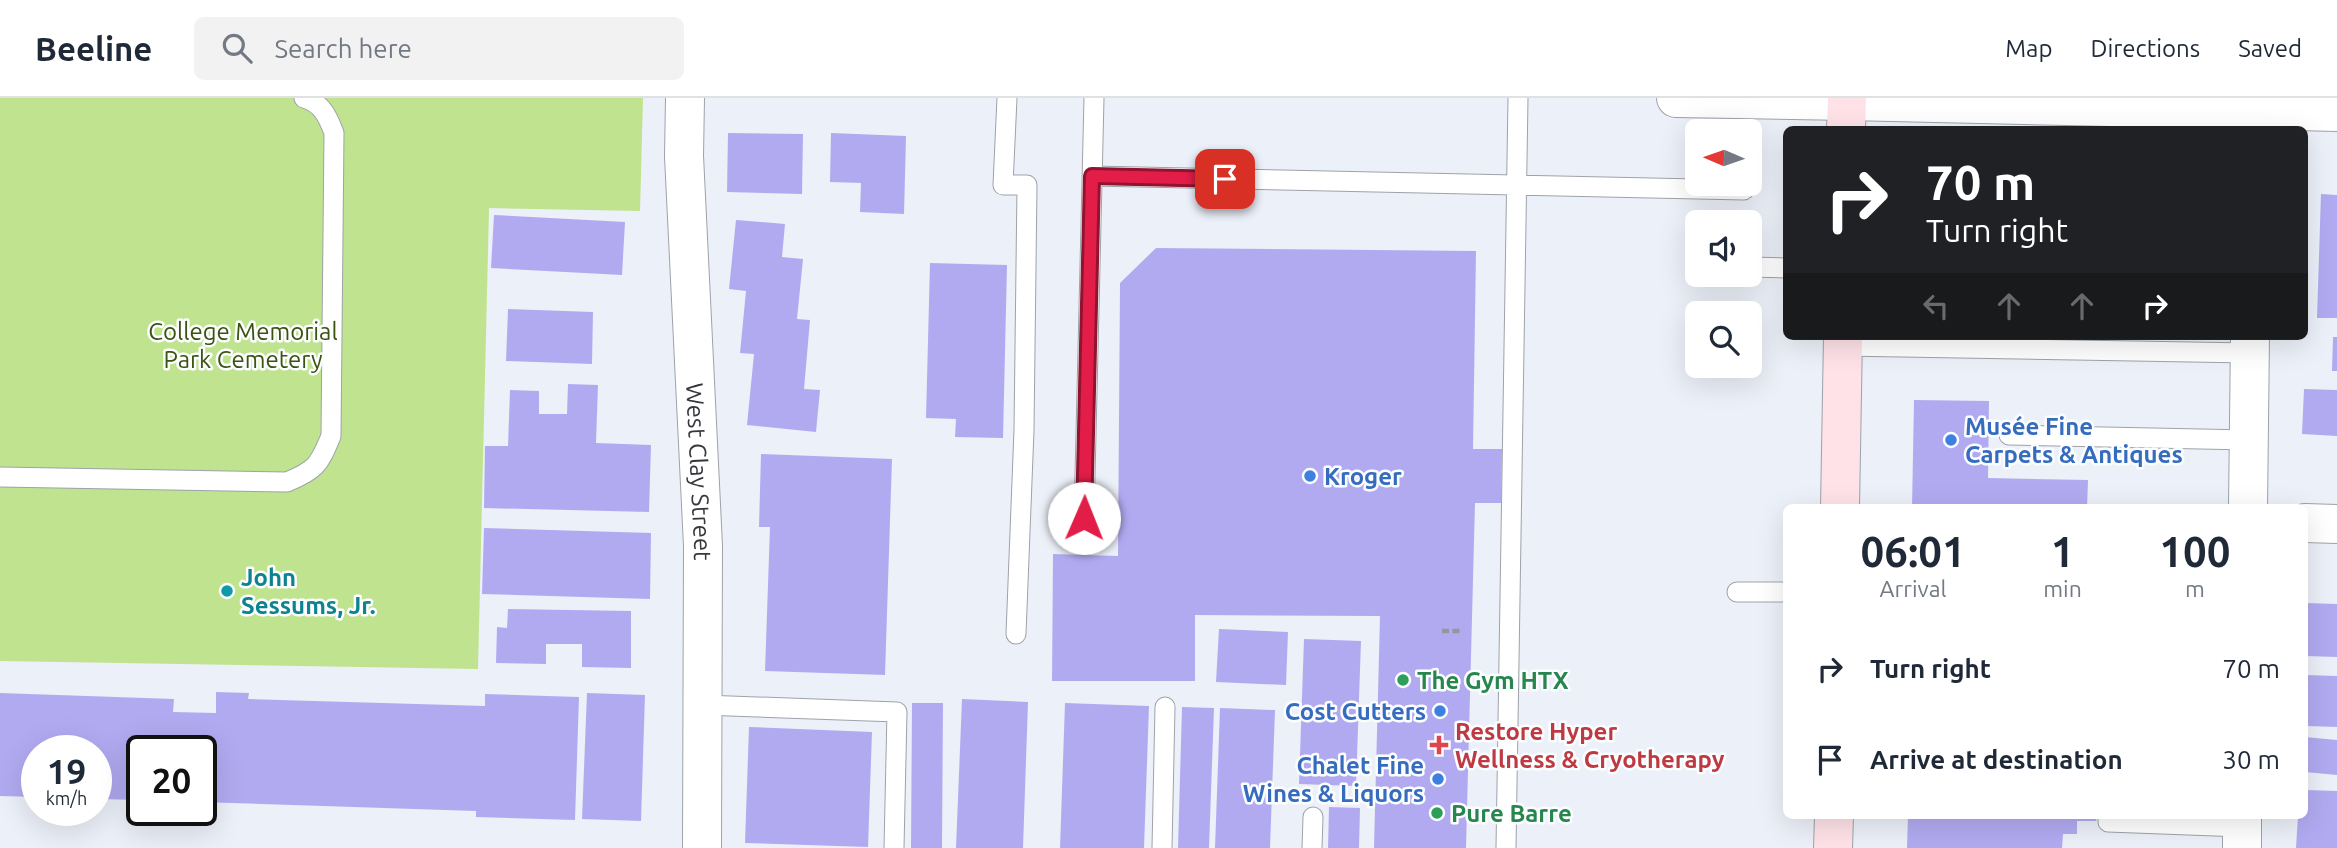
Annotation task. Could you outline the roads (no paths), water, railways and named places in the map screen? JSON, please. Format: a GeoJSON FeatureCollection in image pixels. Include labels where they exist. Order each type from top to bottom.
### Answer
{"type":"FeatureCollection","features":[{"type":"Feature","properties":{"kind":"main road"},"geometry":{"type":"LineString","coordinates":[[1840,504],[1843,341]]}},
{"type":"Feature","properties":{"kind":"main road"},"geometry":{"type":"LineString","coordinates":[[1833,848],[1834,819]]}},
{"type":"Feature","properties":{"kind":"street","name":"West Clay Street"},"geometry":{"type":"LineString","coordinates":[[685,98],[684,156],[703,546],[702,848]]}},
{"type":"Feature","properties":{"kind":"street"},"geometry":{"type":"LineString","coordinates":[[1676,98],[1847,110],[2065,118],[2337,112]]}},
{"type":"Feature","properties":{"kind":"street"},"geometry":{"type":"LineString","coordinates":[[2248,504],[2249,345]]}},
{"type":"Feature","properties":{"kind":"street"},"geometry":{"type":"LineString","coordinates":[[2308,523],[2337,524]]}},
{"type":"Feature","properties":{"kind":"lane"},"geometry":{"type":"LineString","coordinates":[[0,477],[287,482],[310,472],[323,456],[331,436],[334,132],[326,112],[313,100],[304,98]]}},
{"type":"Feature","properties":{"kind":"lane"},"geometry":{"type":"LineString","coordinates":[[1007,98],[1003,185],[1027,185],[1024,430],[1016,634]]}},
{"type":"Feature","properties":{"kind":"lane"},"geometry":{"type":"LineString","coordinates":[[1084,518],[1094,98]]}},
{"type":"Feature","properties":{"kind":"lane"},"geometry":{"type":"LineString","coordinates":[[1506,848],[1518,98]]}},
{"type":"Feature","properties":{"kind":"lane"},"geometry":{"type":"LineString","coordinates":[[1092,176],[1685,189]]}},
{"type":"Feature","properties":{"kind":"lane"},"geometry":{"type":"LineString","coordinates":[[1762,267],[1783,268]]}},
{"type":"Feature","properties":{"kind":"lane"},"geometry":{"type":"LineString","coordinates":[[1843,341],[2249,345]]}},
{"type":"Feature","properties":{"kind":"lane"},"geometry":{"type":"LineString","coordinates":[[2009,435],[2249,440]]}},
{"type":"Feature","properties":{"kind":"lane"},"geometry":{"type":"LineString","coordinates":[[1737,592],[1783,592]]}},
{"type":"Feature","properties":{"kind":"lane"},"geometry":{"type":"LineString","coordinates":[[702,705],[897,712],[894,848]]}},
{"type":"Feature","properties":{"kind":"lane"},"geometry":{"type":"LineString","coordinates":[[1162,848],[1165,707]]}},
{"type":"Feature","properties":{"kind":"lane"},"geometry":{"type":"LineString","coordinates":[[1312,817],[1312,848]]}},
{"type":"Feature","properties":{"kind":"lane"},"geometry":{"type":"LineString","coordinates":[[2108,819],[2108,822],[2242,830]]}},
{"type":"Feature","properties":{"kind":"place","name":"Musée Fine Carpets & Antiques"},"geometry":{"type":"Point","coordinates":[1951,440]}},
{"type":"Feature","properties":{"kind":"place","name":"Kroger"},"geometry":{"type":"Point","coordinates":[1310,476]}},
{"type":"Feature","properties":{"kind":"place","name":"John Sessums, Jr."},"geometry":{"type":"Point","coordinates":[227,591]}},
{"type":"Feature","properties":{"kind":"place","name":"The Gym HTX"},"geometry":{"type":"Point","coordinates":[1403,680]}},
{"type":"Feature","properties":{"kind":"place","name":"Cost Cutters"},"geometry":{"type":"Point","coordinates":[1440,711]}},
{"type":"Feature","properties":{"kind":"place","name":"Restore Hyper Wellness & Cryotherapy"},"geometry":{"type":"Point","coordinates":[1439,745]}},
{"type":"Feature","properties":{"kind":"place","name":"Chalet Fine Wines & Liquors"},"geometry":{"type":"Point","coordinates":[1438,779]}},
{"type":"Feature","properties":{"kind":"place","name":"Pure Barre"},"geometry":{"type":"Point","coordinates":[1437,813]}},
{"type":"Feature","properties":{"kind":"park label","name":"College Memorial Park Cemetery"},"geometry":{"type":"Point","coordinates":[243,345]}}]}
